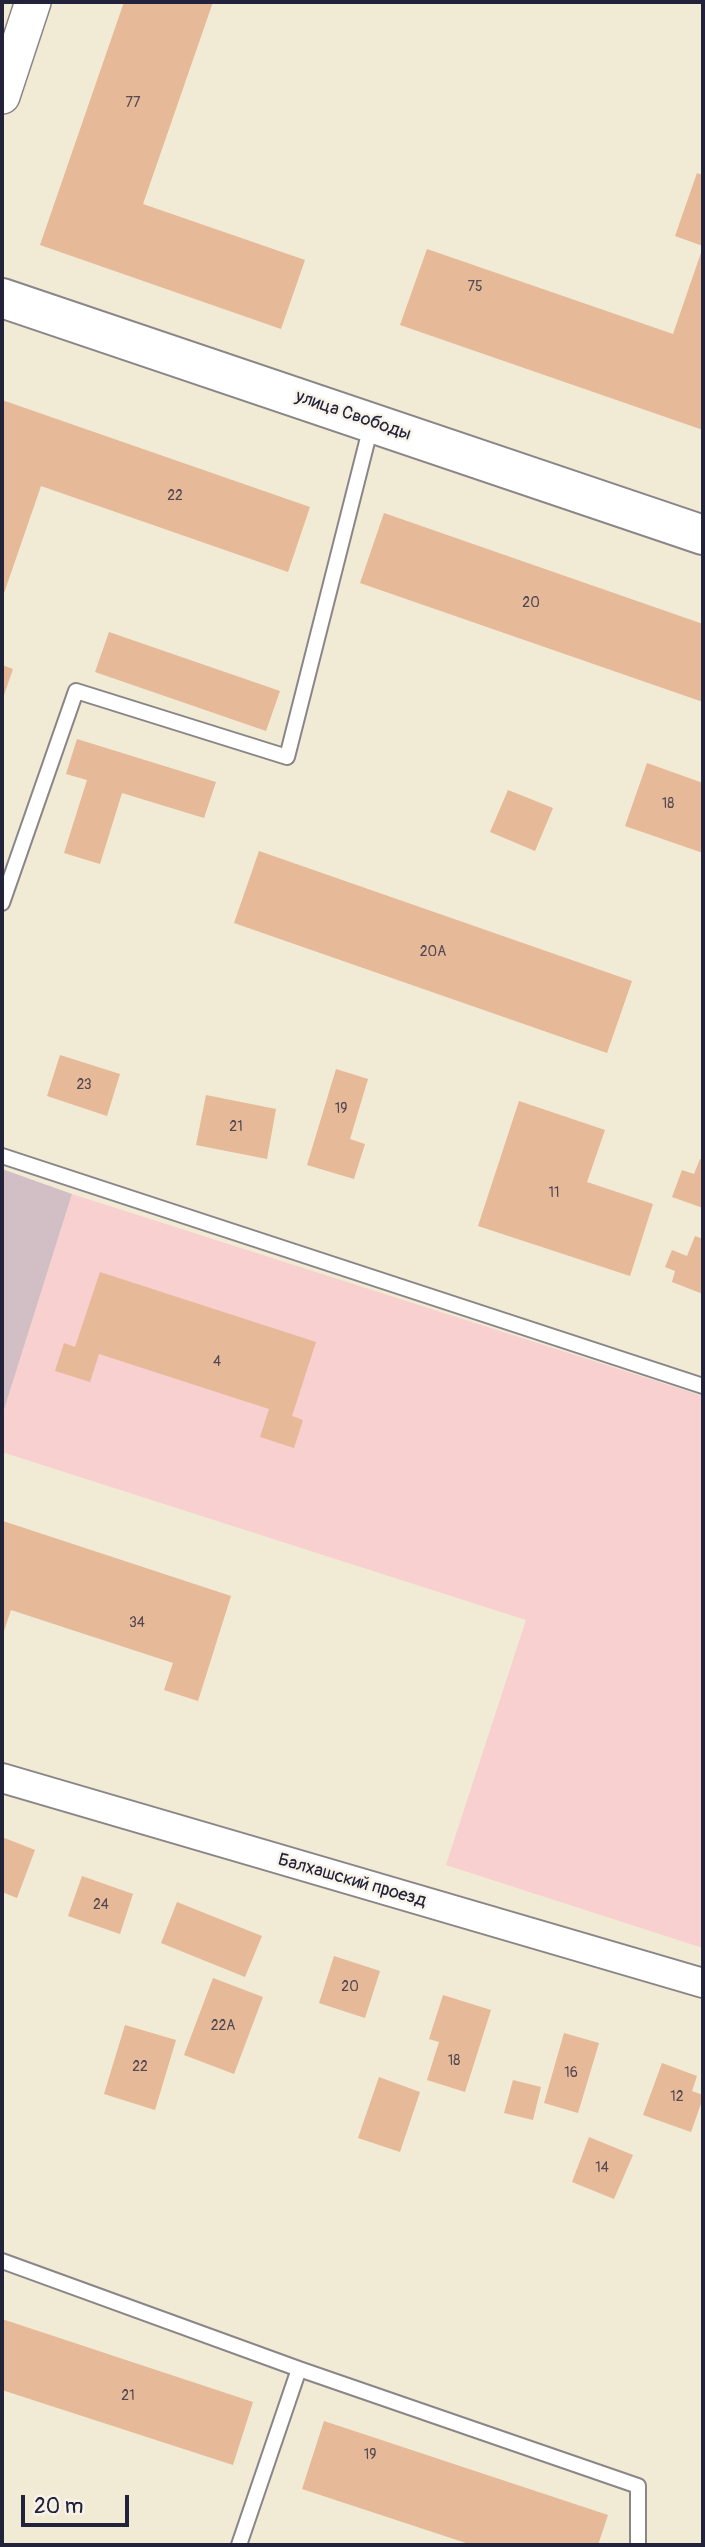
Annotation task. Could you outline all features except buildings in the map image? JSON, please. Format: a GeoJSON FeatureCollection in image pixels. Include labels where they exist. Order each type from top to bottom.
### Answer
{"type":"FeatureCollection","features":[{"type":"Feature","properties":{"kind":"main road","name":"улица Свободы"},"geometry":{"type":"LineString","coordinates":[[2,298],[703,535]]}},
{"type":"Feature","properties":{"kind":"street"},"geometry":{"type":"LineString","coordinates":[[2,94],[33,2]]}},
{"type":"Feature","properties":{"kind":"street","name":"Балхашский проезд"},"geometry":{"type":"LineString","coordinates":[[2,1778],[703,1983]]}},
{"type":"Feature","properties":{"kind":"lane"},"geometry":{"type":"LineString","coordinates":[[2,902],[76,691],[287,757],[372,423]]}},
{"type":"Feature","properties":{"kind":"lane"},"geometry":{"type":"LineString","coordinates":[[2,1156],[703,1386]]}},
{"type":"Feature","properties":{"kind":"lane"},"geometry":{"type":"LineString","coordinates":[[2,2261],[299,2369],[638,2486],[638,2545]]}},
{"type":"Feature","properties":{"kind":"lane"},"geometry":{"type":"LineString","coordinates":[[239,2545],[299,2369]]}},
{"type":"Feature","properties":{"kind":"shaded area"},"geometry":{"type":"Polygon","coordinates":[[[2,1169],[72,1194],[2,1416],[2,1169]]]}},
{"type":"Feature","properties":{"kind":"shaded area"},"geometry":{"type":"Polygon","coordinates":[[[72,1194],[703,1396],[703,1948],[446,1865],[526,1620],[2,1452],[2,1416],[72,1194]]]}}]}
